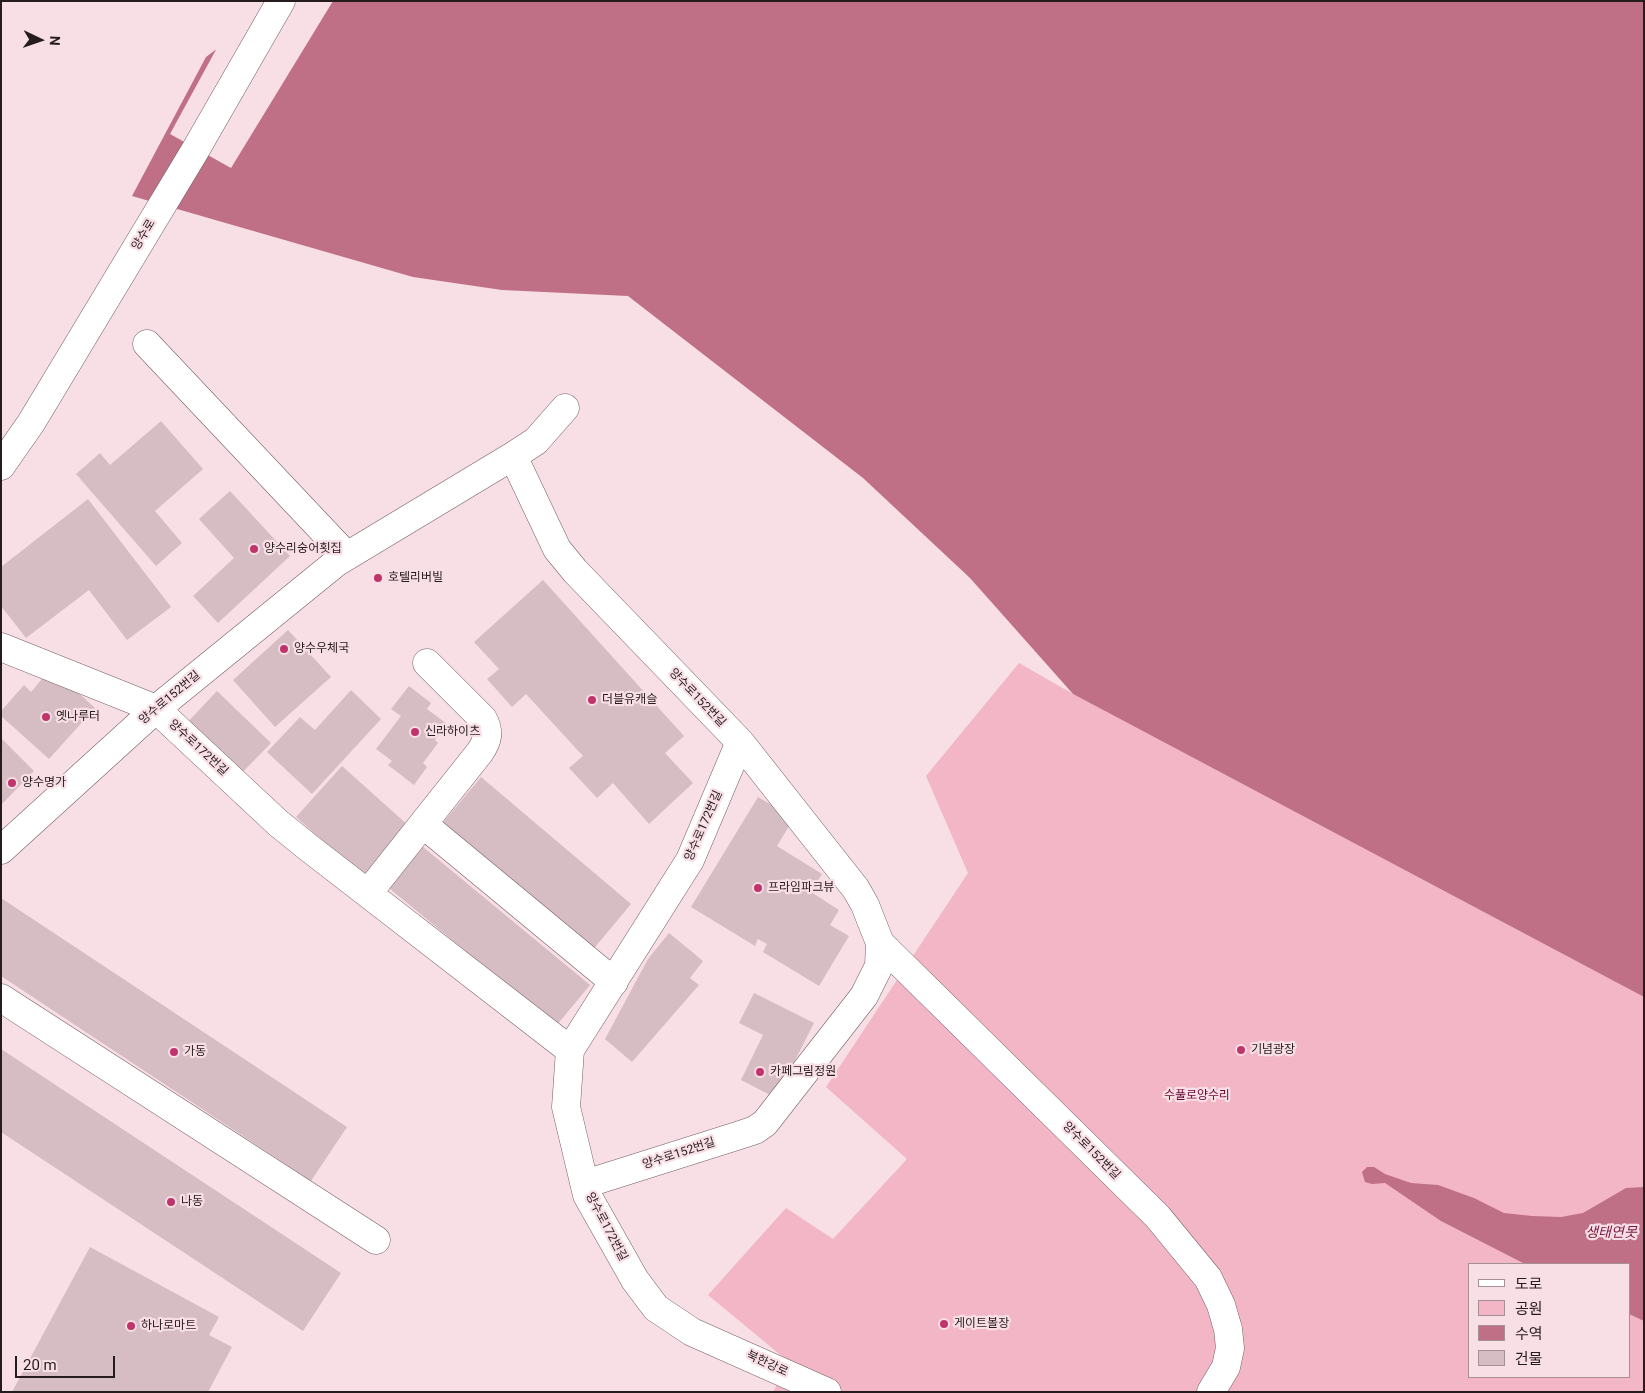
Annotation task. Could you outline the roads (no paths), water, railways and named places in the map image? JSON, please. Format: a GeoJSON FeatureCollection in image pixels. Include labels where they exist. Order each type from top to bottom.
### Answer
{"type":"FeatureCollection","features":[{"type":"Feature","properties":{"kind":"street","name":"양수로"},"geometry":{"type":"LineString","coordinates":[[1,466],[31,423],[196,149],[281,1]]}},
{"type":"Feature","properties":{"kind":"street"},"geometry":{"type":"LineString","coordinates":[[147,344],[347,556]]}},
{"type":"Feature","properties":{"kind":"street","name":"양수로152번길"},"geometry":{"type":"LineString","coordinates":[[1,850],[156,709],[347,556],[536,442],[565,408]]}},
{"type":"Feature","properties":{"kind":"street"},"geometry":{"type":"LineString","coordinates":[[1,432],[31,423]]}},
{"type":"Feature","properties":{"kind":"street","name":"양수로152번길"},"geometry":{"type":"LineString","coordinates":[[513,456],[558,549],[575,571],[740,742],[856,889],[865,905],[880,942],[1158,1216],[1208,1278],[1221,1305],[1228,1329],[1230,1348],[1226,1367],[1210,1392]]}},
{"type":"Feature","properties":{"kind":"street","name":"양수로172번길"},"geometry":{"type":"LineString","coordinates":[[1,647],[156,709],[278,823],[570,1050]]}},
{"type":"Feature","properties":{"kind":"street"},"geometry":{"type":"LineString","coordinates":[[368,893],[486,743],[488,730],[483,719],[427,663]]}},
{"type":"Feature","properties":{"kind":"street","name":"양수로172번길"},"geometry":{"type":"LineString","coordinates":[[735,1349],[692,1332],[656,1308],[636,1280],[593,1206],[585,1184],[566,1107],[570,1050],[690,860],[740,742]]}},
{"type":"Feature","properties":{"kind":"street"},"geometry":{"type":"LineString","coordinates":[[424,824],[614,982]]}},
{"type":"Feature","properties":{"kind":"street","name":"양수로152번길"},"geometry":{"type":"LineString","coordinates":[[585,1184],[755,1130],[765,1122],[864,996],[879,966],[880,942]]}},
{"type":"Feature","properties":{"kind":"street"},"geometry":{"type":"LineString","coordinates":[[1,998],[376,1240]]}},
{"type":"Feature","properties":{"kind":"street","name":"북한강로"},"geometry":{"type":"LineString","coordinates":[[735,1349],[827,1392]]}},
{"type":"Feature","properties":{"kind":"water"},"geometry":{"type":"Polygon","coordinates":[[[281,1],[1644,1],[1644,997],[1073,694],[970,578],[863,478],[628,296],[502,290],[413,277],[132,196],[206,57],[281,1]]]}},
{"type":"Feature","properties":{"kind":"water","name":"생태연못"},"geometry":{"type":"Polygon","coordinates":[[[1367,1167],[1374,1167],[1385,1174],[1411,1183],[1438,1185],[1474,1198],[1504,1213],[1532,1216],[1561,1217],[1583,1213],[1626,1188],[1644,1187],[1644,1321],[1630,1314],[1630,1263],[1523,1263],[1441,1221],[1385,1183],[1372,1184],[1365,1182],[1362,1172],[1367,1167]]]}},
{"type":"Feature","properties":{"kind":"place","name":"양수리숭어횟집"},"geometry":{"type":"Point","coordinates":[254,549]}},
{"type":"Feature","properties":{"kind":"place","name":"호텔리버빌"},"geometry":{"type":"Point","coordinates":[378,578]}},
{"type":"Feature","properties":{"kind":"place","name":"양수우체국"},"geometry":{"type":"Point","coordinates":[284,649]}},
{"type":"Feature","properties":{"kind":"place","name":"더블유캐슬"},"geometry":{"type":"Point","coordinates":[592,700]}},
{"type":"Feature","properties":{"kind":"place","name":"옛나루터"},"geometry":{"type":"Point","coordinates":[46,717]}},
{"type":"Feature","properties":{"kind":"place","name":"신라하이츠"},"geometry":{"type":"Point","coordinates":[415,732]}},
{"type":"Feature","properties":{"kind":"place","name":"양수명가"},"geometry":{"type":"Point","coordinates":[12,783]}},
{"type":"Feature","properties":{"kind":"place","name":"프라임파크뷰"},"geometry":{"type":"Point","coordinates":[758,888]}},
{"type":"Feature","properties":{"kind":"place","name":"기념광장"},"geometry":{"type":"Point","coordinates":[1241,1050]}},
{"type":"Feature","properties":{"kind":"place","name":"가동"},"geometry":{"type":"Point","coordinates":[174,1052]}},
{"type":"Feature","properties":{"kind":"place","name":"카페그림정원"},"geometry":{"type":"Point","coordinates":[760,1072]}},
{"type":"Feature","properties":{"kind":"place","name":"나동"},"geometry":{"type":"Point","coordinates":[171,1202]}},
{"type":"Feature","properties":{"kind":"place","name":"게이트볼장"},"geometry":{"type":"Point","coordinates":[944,1324]}},
{"type":"Feature","properties":{"kind":"place","name":"하나로마트"},"geometry":{"type":"Point","coordinates":[131,1326]}},
{"type":"Feature","properties":{"kind":"park label","name":"수풀로양수리"},"geometry":{"type":"Point","coordinates":[1197,1096]}}]}
